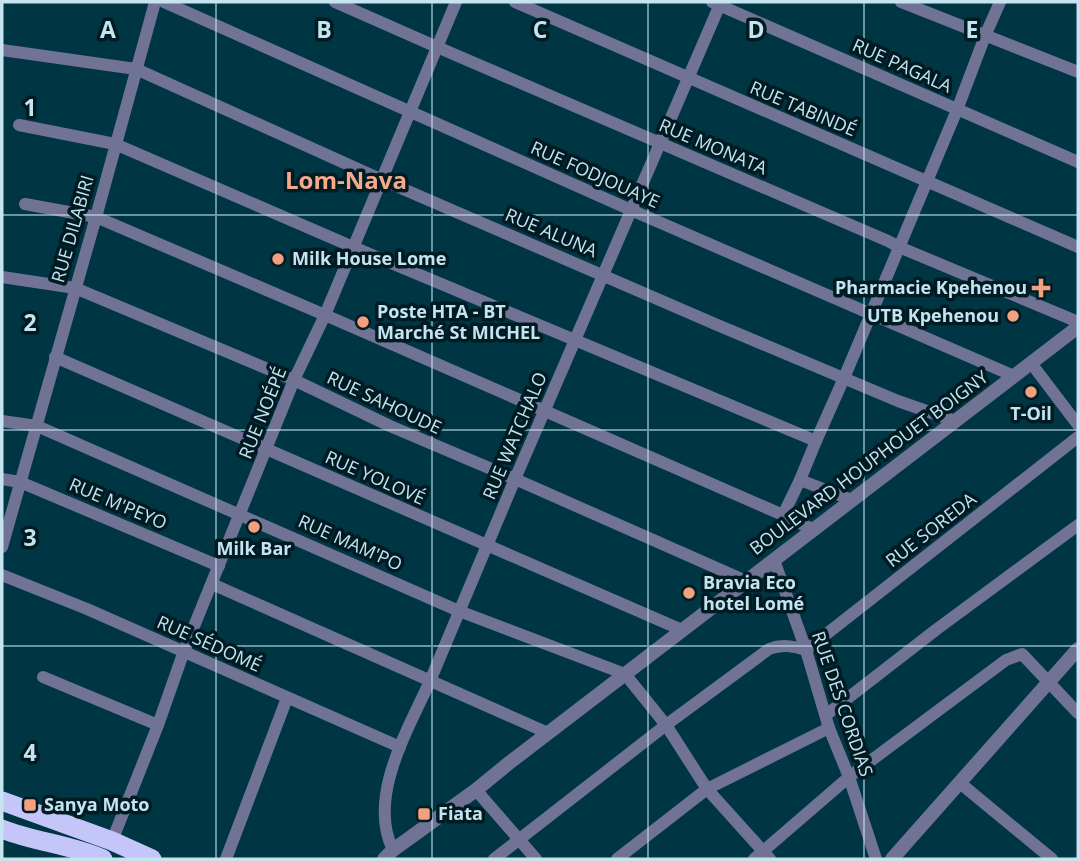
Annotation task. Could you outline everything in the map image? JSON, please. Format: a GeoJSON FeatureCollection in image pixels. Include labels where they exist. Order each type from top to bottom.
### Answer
{"type":"FeatureCollection","features":[{"type":"Feature","properties":{"kind":"highway"},"geometry":{"type":"LineString","coordinates":[[2,801],[112,841],[152,859]]}},
{"type":"Feature","properties":{"kind":"highway"},"geometry":{"type":"LineString","coordinates":[[2,829],[24,838],[94,857]]}},
{"type":"Feature","properties":{"kind":"street","name":"RUE DILABIRI"},"geometry":{"type":"LineString","coordinates":[[2,547],[155,2]]}},
{"type":"Feature","properties":{"kind":"street","name":"RUE FODJOUAYE"},"geometry":{"type":"LineString","coordinates":[[164,2],[631,210],[1014,376]]}},
{"type":"Feature","properties":{"kind":"street","name":"RUE MONATA"},"geometry":{"type":"LineString","coordinates":[[335,2],[1078,324]]}},
{"type":"Feature","properties":{"kind":"street","name":"RUE NOÉPÉ"},"geometry":{"type":"LineString","coordinates":[[112,841],[184,651],[294,380],[325,314],[456,2]]}},
{"type":"Feature","properties":{"kind":"street","name":"RUE TABINDÉ"},"geometry":{"type":"LineString","coordinates":[[515,2],[1078,247]]}},
{"type":"Feature","properties":{"kind":"street"},"geometry":{"type":"LineString","coordinates":[[901,2],[1078,72]]}},
{"type":"Feature","properties":{"kind":"street"},"geometry":{"type":"LineString","coordinates":[[783,514],[872,313],[1000,2]]}},
{"type":"Feature","properties":{"kind":"street","name":"RUE WATCHALO"},"geometry":{"type":"LineString","coordinates":[[389,855],[387,787],[400,747],[718,3]]}},
{"type":"Feature","properties":{"kind":"street","name":"RUE PAGALA"},"geometry":{"type":"LineString","coordinates":[[718,3],[1078,162]]}},
{"type":"Feature","properties":{"kind":"street","name":"RUE ALUNA"},"geometry":{"type":"LineString","coordinates":[[2,50],[136,69],[380,179],[715,324],[898,401],[955,421]]}},
{"type":"Feature","properties":{"kind":"street"},"geometry":{"type":"LineString","coordinates":[[19,125],[115,144],[816,441]]}},
{"type":"Feature","properties":{"kind":"street"},"geometry":{"type":"LineString","coordinates":[[25,204],[96,217],[325,314],[812,529]]}},
{"type":"Feature","properties":{"kind":"street","name":"RUE SAHOUDE"},"geometry":{"type":"LineString","coordinates":[[2,277],[75,289],[294,380],[390,426],[746,581]]}},
{"type":"Feature","properties":{"kind":"street","name":"BOULEVARD HOUPHOUET BOIGNY"},"geometry":{"type":"LineString","coordinates":[[389,855],[1031,363],[1078,324]]}},
{"type":"Feature","properties":{"kind":"street","name":"RUE YOLOVÉ"},"geometry":{"type":"LineString","coordinates":[[55,357],[682,630]]}},
{"type":"Feature","properties":{"kind":"street"},"geometry":{"type":"LineString","coordinates":[[1031,363],[1078,425]]}},
{"type":"Feature","properties":{"kind":"street","name":"RUE MAM'PO"},"geometry":{"type":"LineString","coordinates":[[2,421],[37,426],[459,611],[625,674],[666,724],[706,789],[763,856]]}},
{"type":"Feature","properties":{"kind":"street","name":"RUE SOREDA"},"geometry":{"type":"LineString","coordinates":[[806,650],[1078,436]]}},
{"type":"Feature","properties":{"kind":"street","name":"RUE M'PEYO"},"geometry":{"type":"LineString","coordinates":[[2,479],[20,482],[219,566]]}},
{"type":"Feature","properties":{"kind":"street"},"geometry":{"type":"LineString","coordinates":[[800,480],[852,500]]}},
{"type":"Feature","properties":{"kind":"street"},"geometry":{"type":"LineString","coordinates":[[826,715],[1078,525]]}},
{"type":"Feature","properties":{"kind":"street","name":"RUE DES CORDIAS"},"geometry":{"type":"LineString","coordinates":[[774,560],[806,650],[829,728],[849,777],[876,859]]}},
{"type":"Feature","properties":{"kind":"street","name":"RUE SÉDOMÉ"},"geometry":{"type":"LineString","coordinates":[[2,575],[184,651],[400,747]]}},
{"type":"Feature","properties":{"kind":"street"},"geometry":{"type":"LineString","coordinates":[[212,584],[548,733]]}},
{"type":"Feature","properties":{"kind":"street"},"geometry":{"type":"LineString","coordinates":[[494,859],[666,724],[769,649],[793,646],[806,650]]}},
{"type":"Feature","properties":{"kind":"street"},"geometry":{"type":"LineString","coordinates":[[892,859],[1078,649]]}},
{"type":"Feature","properties":{"kind":"street"},"geometry":{"type":"LineString","coordinates":[[763,856],[849,777],[1006,660],[1022,654],[1078,713]]}},
{"type":"Feature","properties":{"kind":"street"},"geometry":{"type":"LineString","coordinates":[[43,677],[158,725]]}},
{"type":"Feature","properties":{"kind":"street"},"geometry":{"type":"LineString","coordinates":[[226,859],[288,698]]}},
{"type":"Feature","properties":{"kind":"street"},"geometry":{"type":"LineString","coordinates":[[617,859],[706,789],[829,728]]}},
{"type":"Feature","properties":{"kind":"street"},"geometry":{"type":"LineString","coordinates":[[960,783],[1052,859]]}},
{"type":"Feature","properties":{"kind":"street"},"geometry":{"type":"LineString","coordinates":[[476,790],[536,859]]}},
{"type":"Feature","properties":{"kind":"place","name":"Milk House Lome"},"geometry":{"type":"Point","coordinates":[278,259]}},
{"type":"Feature","properties":{"kind":"place","name":"Pharmacie Kpehenou"},"geometry":{"type":"Point","coordinates":[1041,288]}},
{"type":"Feature","properties":{"kind":"place","name":"UTB Kpehenou"},"geometry":{"type":"Point","coordinates":[1013,316]}},
{"type":"Feature","properties":{"kind":"place","name":"Poste HTA - BT Marché St MICHEL"},"geometry":{"type":"Point","coordinates":[363,322]}},
{"type":"Feature","properties":{"kind":"place","name":"T-Oil"},"geometry":{"type":"Point","coordinates":[1031,392]}},
{"type":"Feature","properties":{"kind":"place","name":"Milk Bar"},"geometry":{"type":"Point","coordinates":[254,527]}},
{"type":"Feature","properties":{"kind":"place","name":"Bravia Eco hotel Lomé"},"geometry":{"type":"Point","coordinates":[689,593]}},
{"type":"Feature","properties":{"kind":"place","name":"Sanya Moto"},"geometry":{"type":"Point","coordinates":[30,805]}},
{"type":"Feature","properties":{"kind":"place","name":"Fiata"},"geometry":{"type":"Point","coordinates":[424,814]}},
{"type":"Feature","properties":{"kind":"district","name":"Lom-Nava"},"geometry":{"type":"Point","coordinates":[346,181]}}]}
